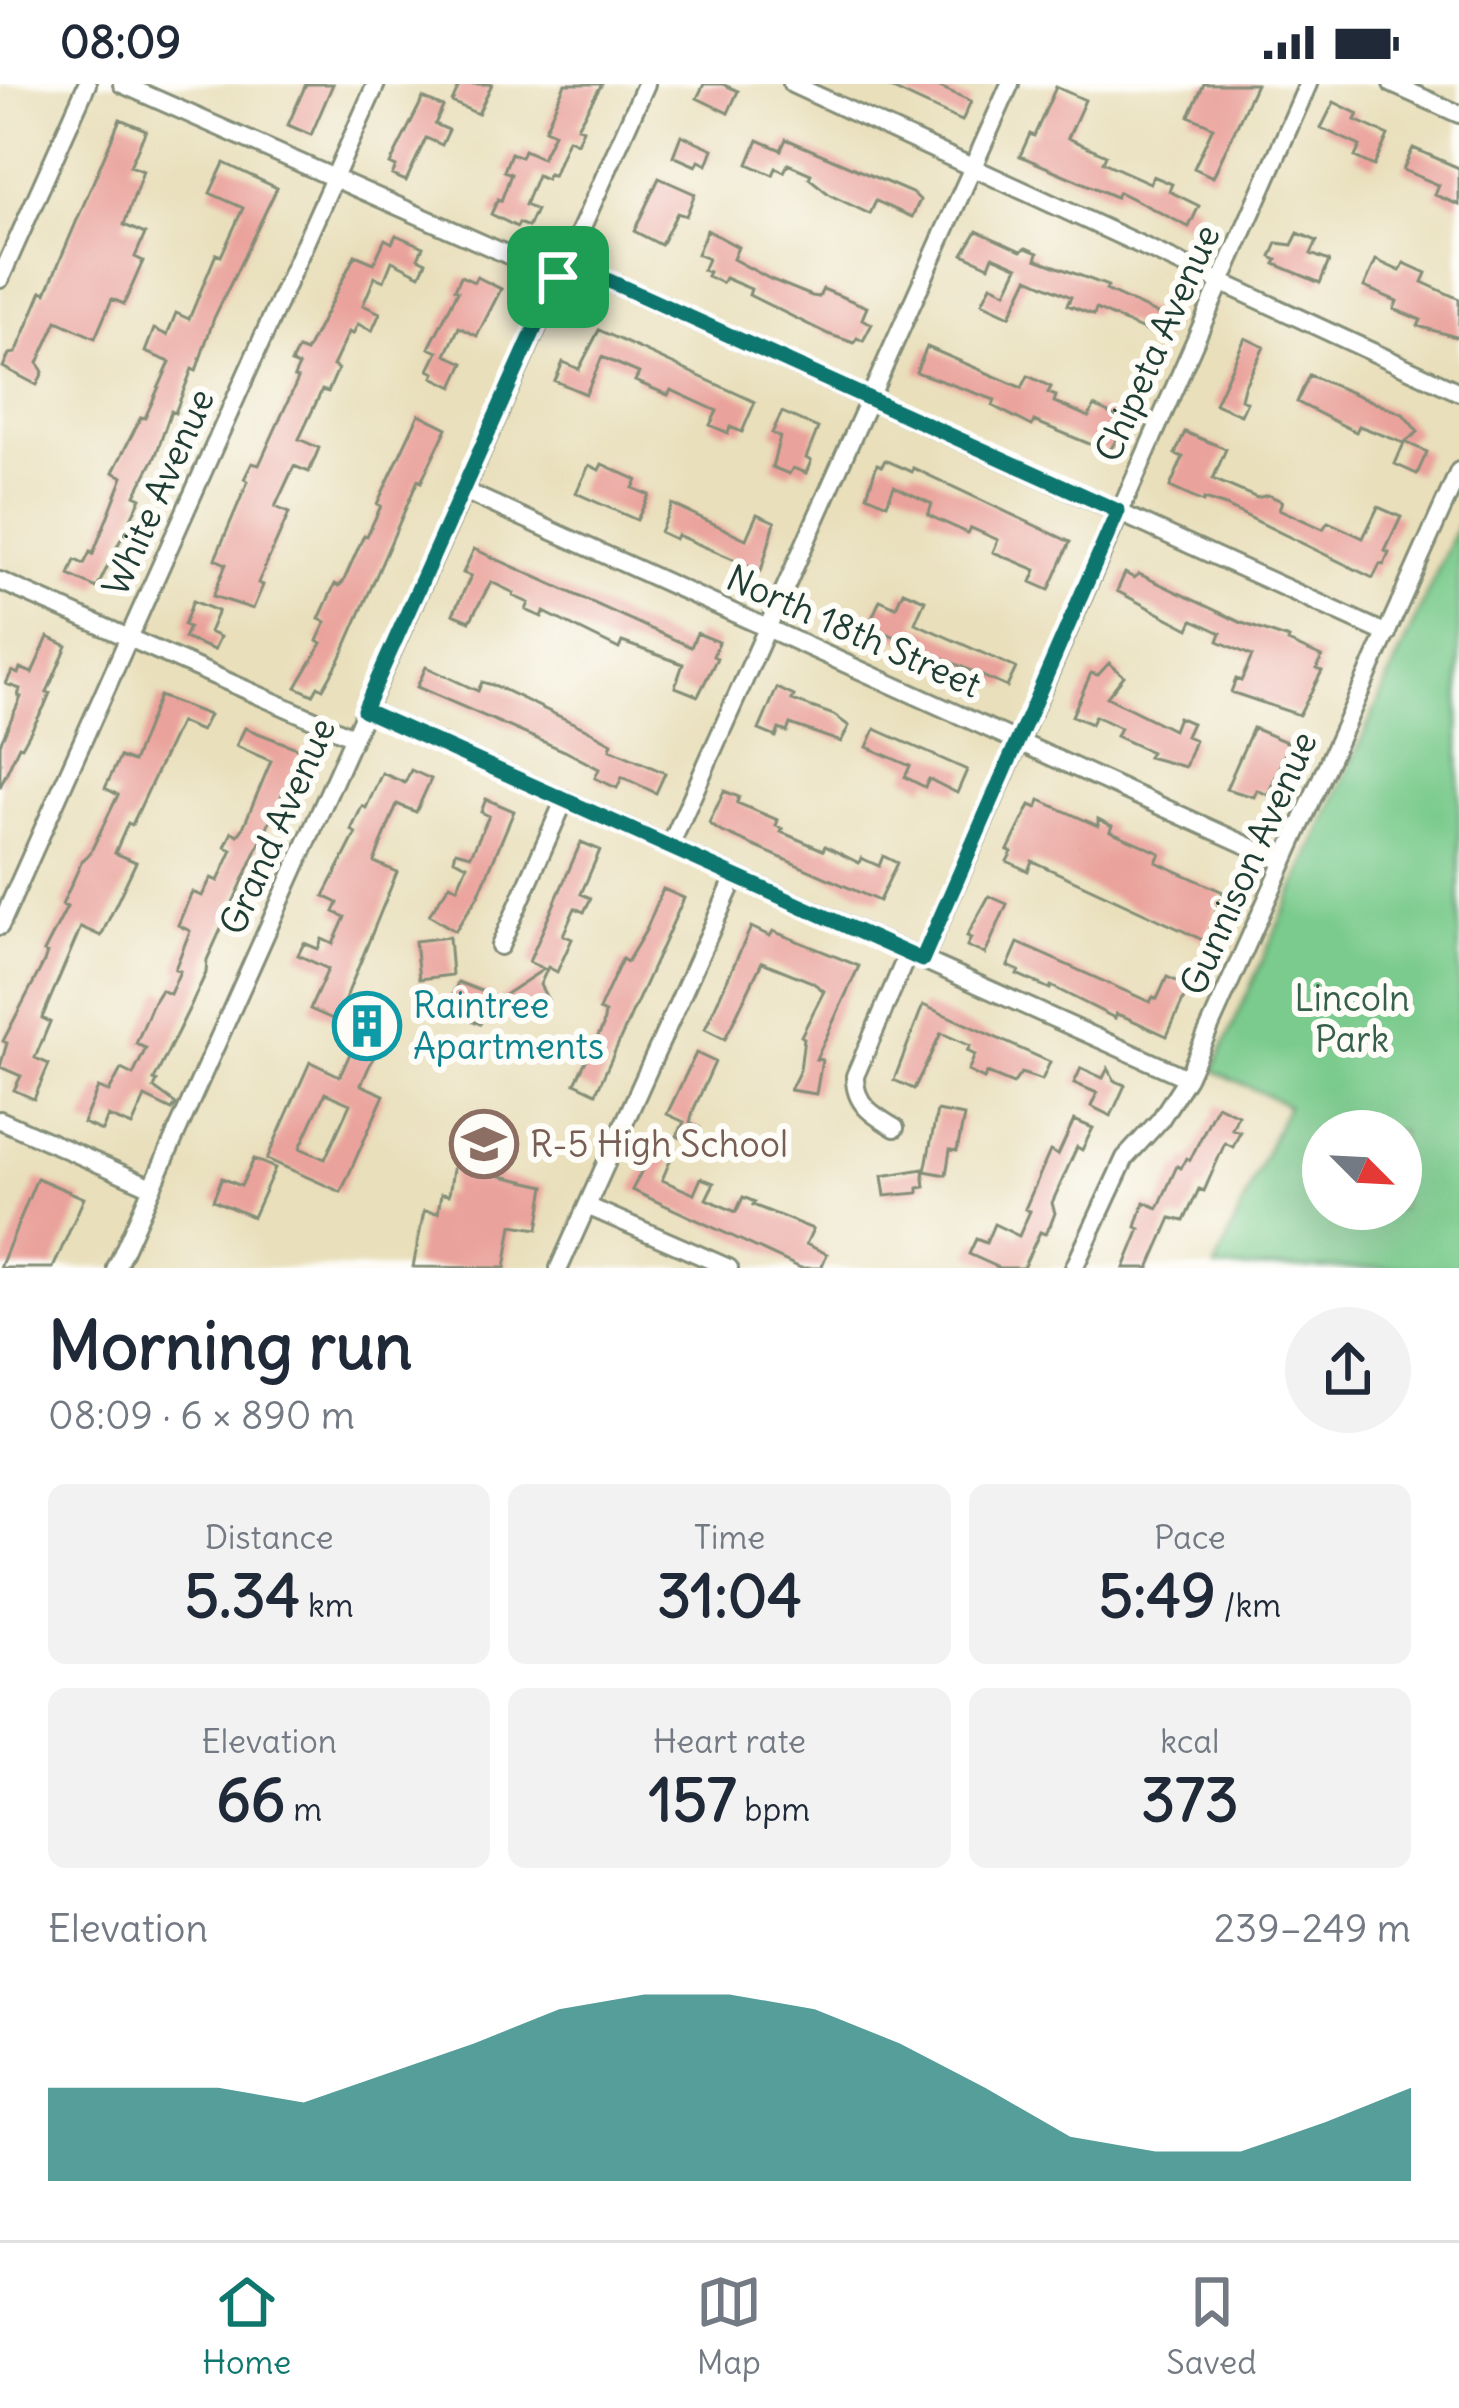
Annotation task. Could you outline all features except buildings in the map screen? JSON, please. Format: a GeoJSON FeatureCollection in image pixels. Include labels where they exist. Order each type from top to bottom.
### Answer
{"type":"FeatureCollection","features":[{"type":"Feature","properties":{"kind":"street"},"geometry":{"type":"LineString","coordinates":[[0,279],[87,84]]}},
{"type":"Feature","properties":{"kind":"street"},"geometry":{"type":"LineString","coordinates":[[122,84],[334,178],[870,398],[1387,634]]}},
{"type":"Feature","properties":{"kind":"street","name":"White Avenue"},"geometry":{"type":"LineString","coordinates":[[0,926],[376,84]]}},
{"type":"Feature","properties":{"kind":"street","name":"Grand Avenue"},"geometry":{"type":"LineString","coordinates":[[116,1268],[646,84]]}},
{"type":"Feature","properties":{"kind":"street"},"geometry":{"type":"LineString","coordinates":[[793,84],[1459,392]]}},
{"type":"Feature","properties":{"kind":"street"},"geometry":{"type":"LineString","coordinates":[[670,847],[1010,84]]}},
{"type":"Feature","properties":{"kind":"street","name":"Chipeta Avenue"},"geometry":{"type":"LineString","coordinates":[[896,1128],[860,1101],[854,1090],[855,1076],[1018,740],[1308,84]]}},
{"type":"Feature","properties":{"kind":"street"},"geometry":{"type":"LineString","coordinates":[[1392,84],[1459,114]]}},
{"type":"Feature","properties":{"kind":"street","name":"Gunnison Avenue"},"geometry":{"type":"LineString","coordinates":[[1074,1268],[1125,1158],[1160,1120],[1187,1078],[1459,471]]}},
{"type":"Feature","properties":{"kind":"street","name":"North 18th Street"},"geometry":{"type":"LineString","coordinates":[[462,490],[1284,862]]}},
{"type":"Feature","properties":{"kind":"street"},"geometry":{"type":"LineString","coordinates":[[0,580],[353,736]]}},
{"type":"Feature","properties":{"kind":"street"},"geometry":{"type":"LineString","coordinates":[[364,710],[1187,1078]]}},
{"type":"Feature","properties":{"kind":"street"},"geometry":{"type":"LineString","coordinates":[[500,946],[565,800]]}},
{"type":"Feature","properties":{"kind":"street"},"geometry":{"type":"LineString","coordinates":[[559,1268],[736,877]]}},
{"type":"Feature","properties":{"kind":"street"},"geometry":{"type":"LineString","coordinates":[[0,1120],[152,1187]]}},
{"type":"Feature","properties":{"kind":"street"},"geometry":{"type":"LineString","coordinates":[[586,1206],[729,1268]]}},
{"type":"Feature","properties":{"kind":"green space","name":"Lincoln Park"},"geometry":{"type":"Polygon","coordinates":[[[1459,522],[1459,1268],[1215,1268],[1287,1105],[1213,1070],[1459,522]]]}},
{"type":"Feature","properties":{"kind":"place","name":"Raintree Apartments"},"geometry":{"type":"Point","coordinates":[367,1026]}},
{"type":"Feature","properties":{"kind":"place","name":"R-5 High School"},"geometry":{"type":"Point","coordinates":[484,1144]}},
{"type":"Feature","properties":{"kind":"route"},"geometry":{"type":"LineString","coordinates":[[565,261],[1118,511],[922,960],[364,710],[558,277],[565,261]]}}]}
